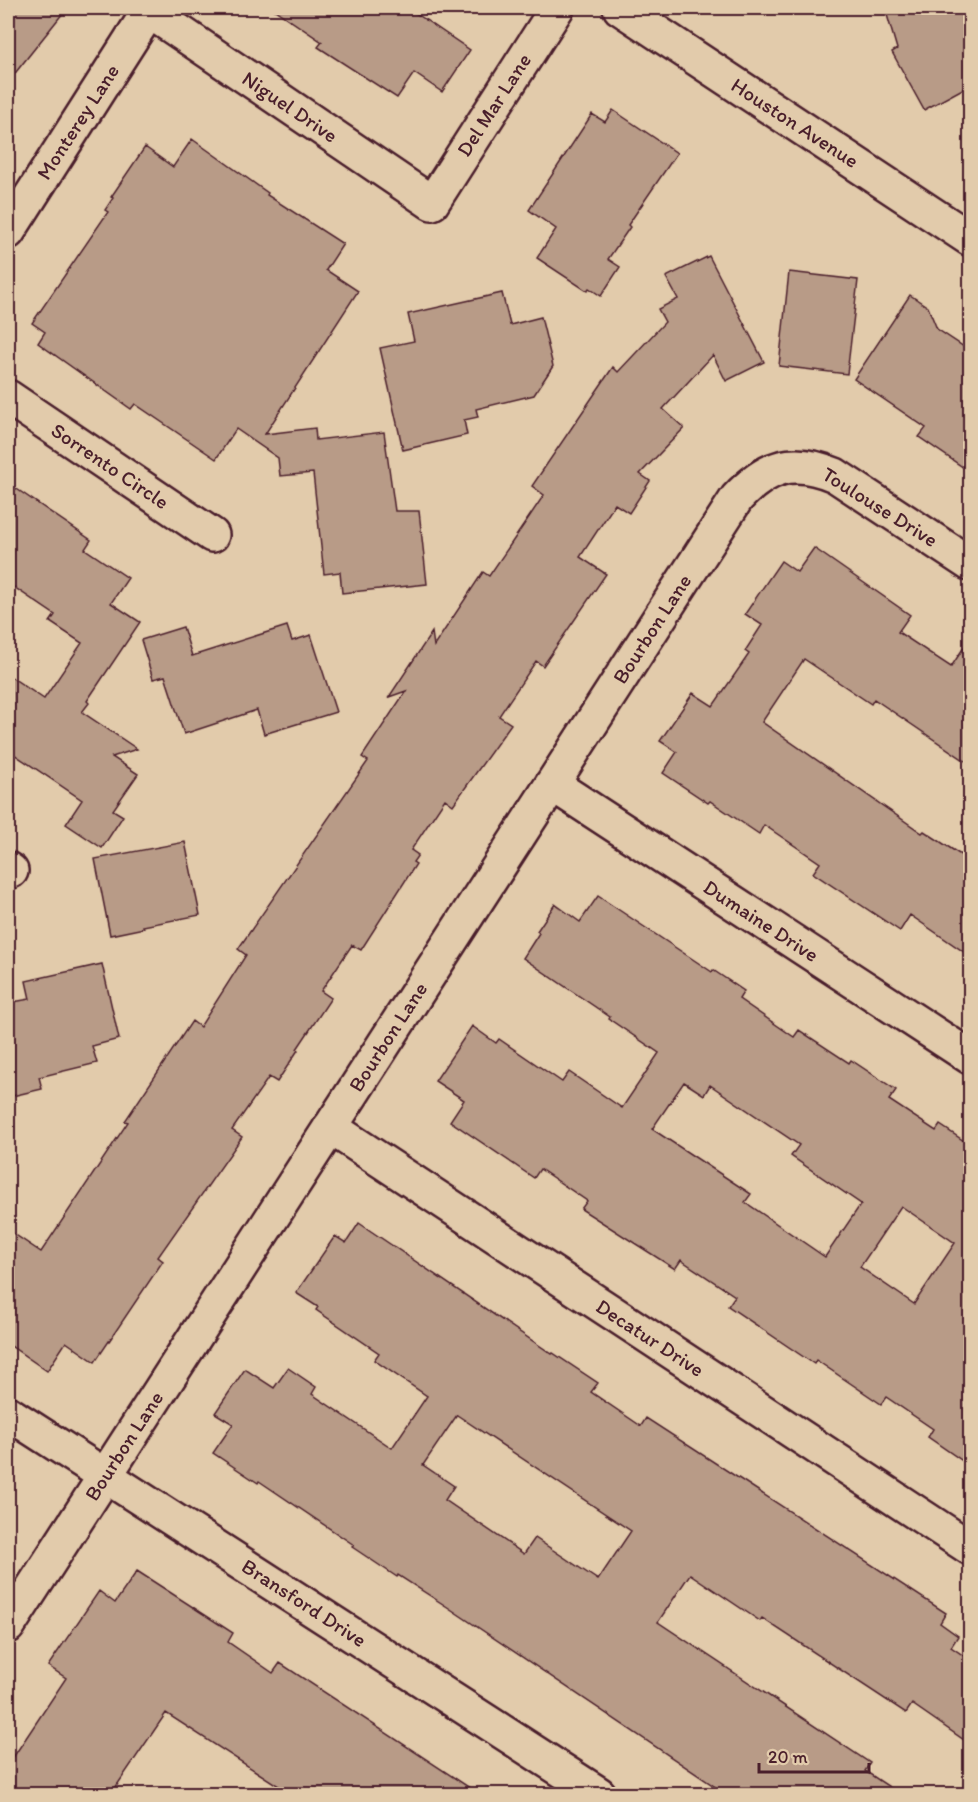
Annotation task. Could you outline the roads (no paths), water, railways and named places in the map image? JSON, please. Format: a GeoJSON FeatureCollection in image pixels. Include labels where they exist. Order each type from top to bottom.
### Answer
{"type":"FeatureCollection","features":[{"type":"Feature","properties":{"kind":"street","name":"Del Mar Lane"},"geometry":{"type":"LineString","coordinates":[[432,203],[557,8]]}},
{"type":"Feature","properties":{"kind":"street","name":"Houston Avenue"},"geometry":{"type":"LineString","coordinates":[[620,8],[970,239]]}},
{"type":"Feature","properties":{"kind":"street","name":"Niguel Drive"},"geometry":{"type":"LineString","coordinates":[[149,11],[432,203]]}},
{"type":"Feature","properties":{"kind":"street","name":"Monterey Lane"},"geometry":{"type":"LineString","coordinates":[[8,232],[149,11]]}},
{"type":"Feature","properties":{"kind":"street","name":"Sorrento Circle"},"geometry":{"type":"LineString","coordinates":[[8,397],[212,535]]}},
{"type":"Feature","properties":{"kind":"street","name":"Toulouse Drive"},"geometry":{"type":"LineString","coordinates":[[785,466],[811,466],[835,475],[970,564]]}},
{"type":"Feature","properties":{"kind":"street","name":"Bourbon Lane"},"geometry":{"type":"LineString","coordinates":[[8,1626],[737,498],[752,483],[767,473],[785,466]]}},
{"type":"Feature","properties":{"kind":"street","name":"Dumaine Drive"},"geometry":{"type":"LineString","coordinates":[[552,784],[970,1057]]}},
{"type":"Feature","properties":{"kind":"street","name":"Decatur Drive"},"geometry":{"type":"LineString","coordinates":[[330,1127],[970,1548]]}},
{"type":"Feature","properties":{"kind":"street","name":"Bransford Drive"},"geometry":{"type":"LineString","coordinates":[[8,1413],[106,1474],[599,1794]]}}]}
